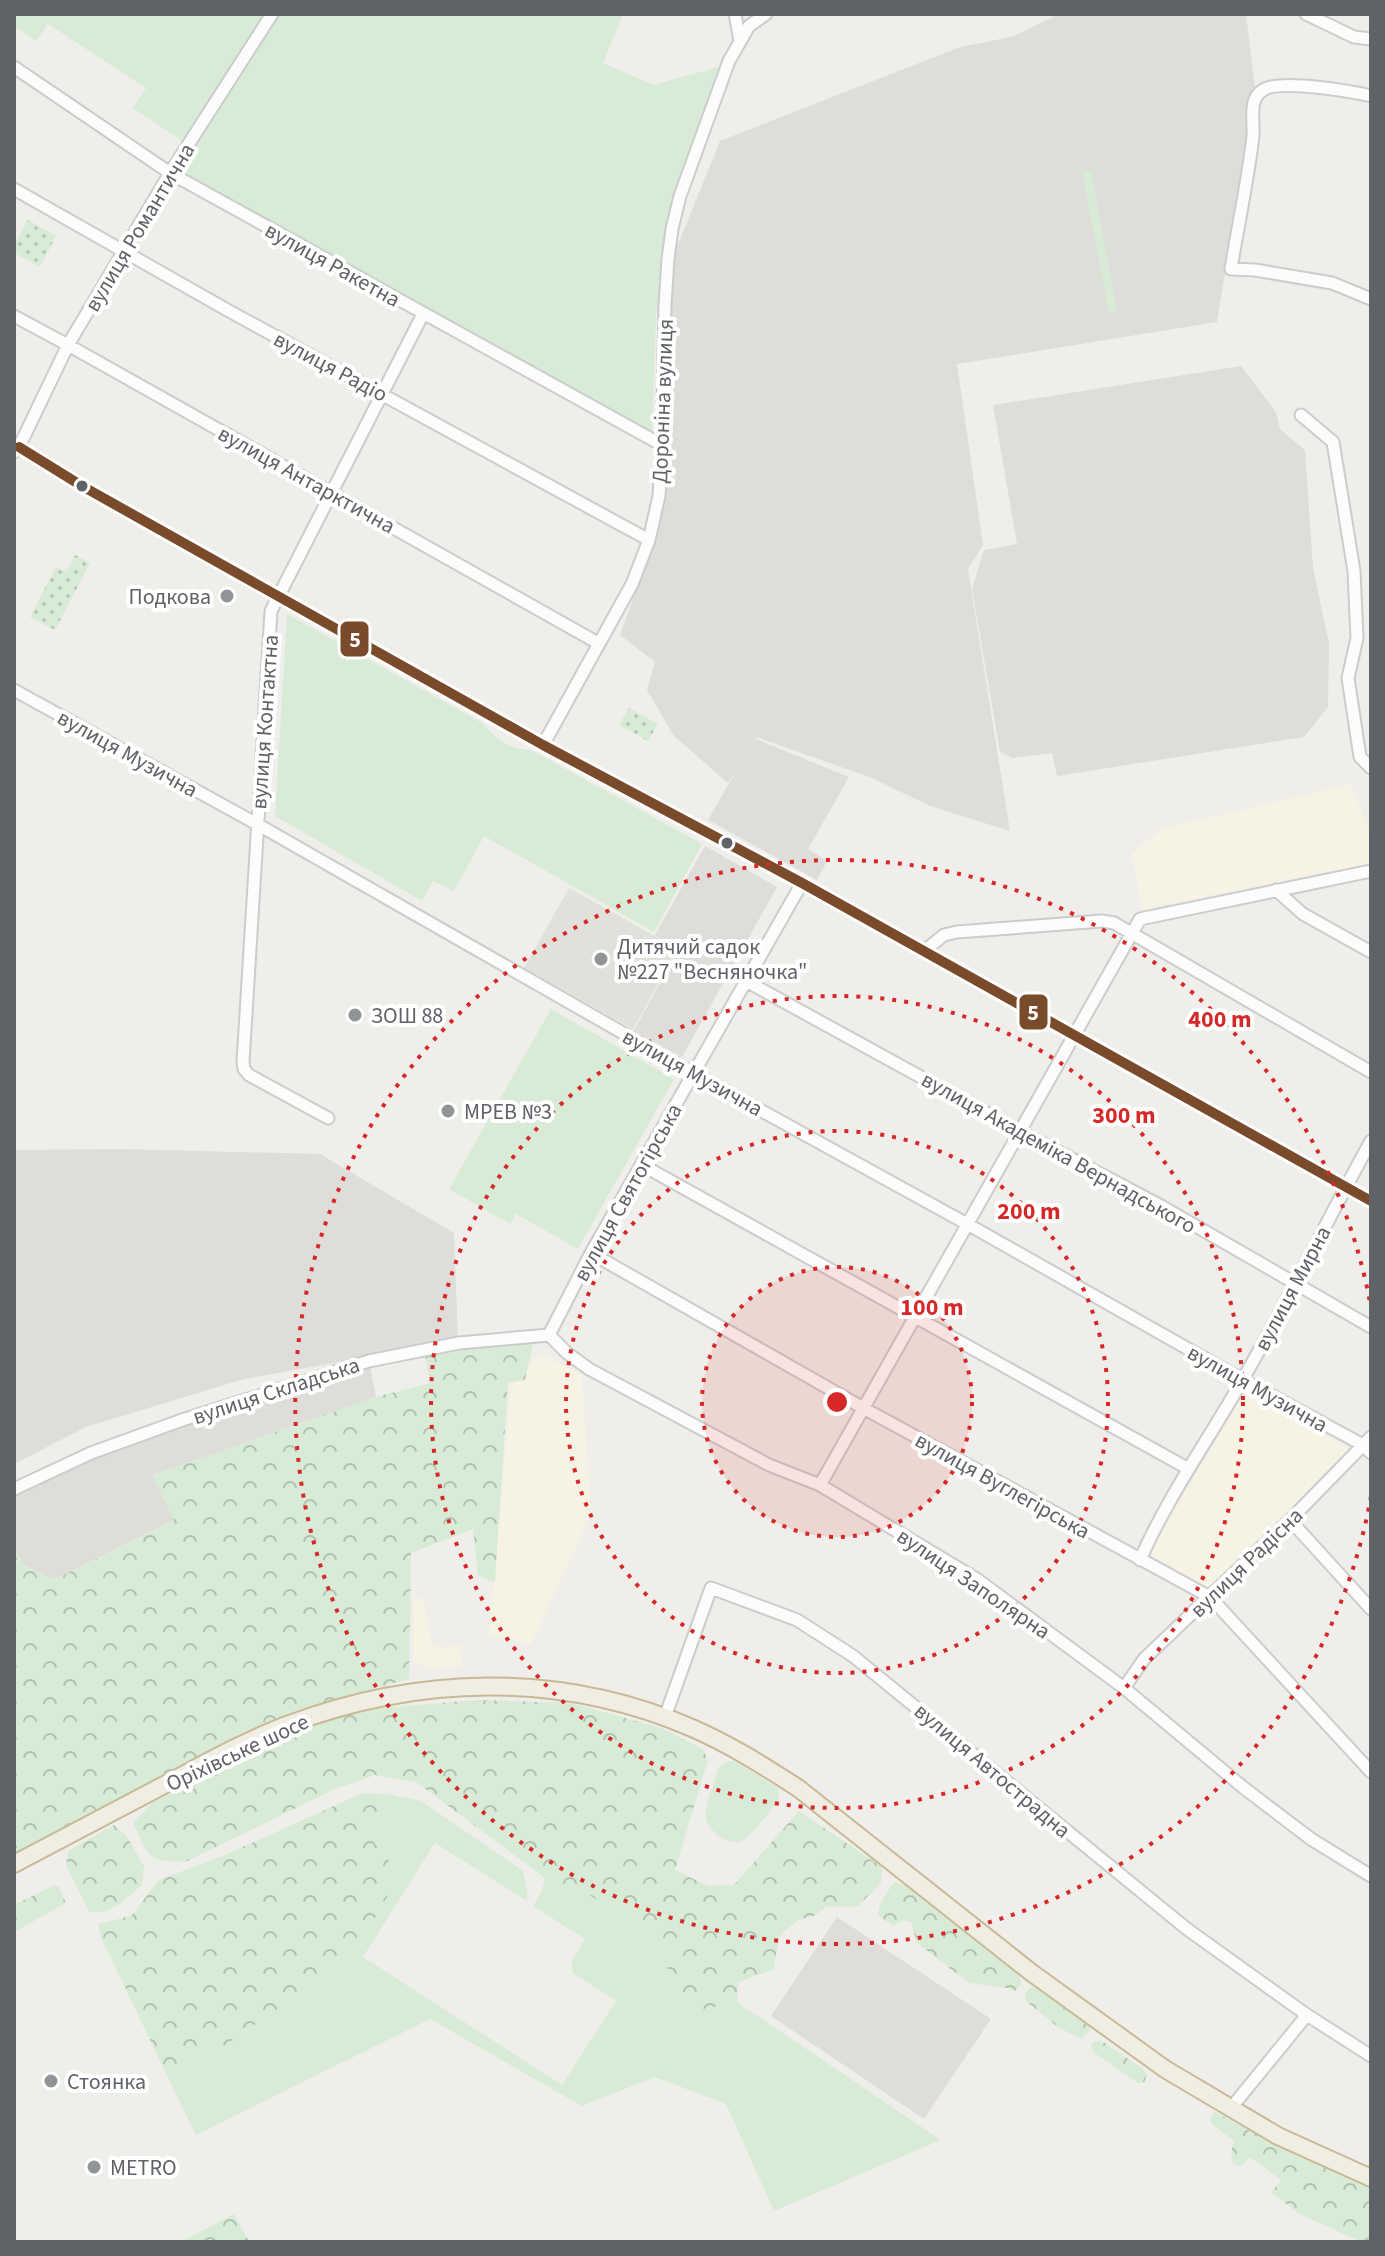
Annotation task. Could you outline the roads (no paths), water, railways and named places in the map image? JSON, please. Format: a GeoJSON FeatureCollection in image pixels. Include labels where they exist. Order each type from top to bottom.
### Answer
{"type":"FeatureCollection","features":[{"type":"Feature","properties":{"kind":"highway","name":"Оріхівське шосе"},"geometry":{"type":"LineString","coordinates":[[14,1864],[236,1747],[316,1715],[385,1696],[421,1690],[523,1687],[588,1695],[665,1717],[720,1742],[798,1788],[1032,1973],[1165,2069],[1278,2136],[1371,2178]]}},
{"type":"Feature","properties":{"kind":"street","name":"вулиця Романтична"},"geometry":{"type":"LineString","coordinates":[[16,448],[68,345],[170,173],[272,14]]}},
{"type":"Feature","properties":{"kind":"street"},"geometry":{"type":"LineString","coordinates":[[735,14],[740,41]]}},
{"type":"Feature","properties":{"kind":"street","name":"Дороніна вулиця"},"geometry":{"type":"LineString","coordinates":[[543,745],[632,584],[649,540],[659,496],[665,305],[672,229],[680,196],[724,76],[749,26],[766,14]]}},
{"type":"Feature","properties":{"kind":"street"},"geometry":{"type":"LineString","coordinates":[[1306,14],[1354,37],[1371,39]]}},
{"type":"Feature","properties":{"kind":"street","name":"вулиця Ракетна"},"geometry":{"type":"LineString","coordinates":[[14,67],[170,173],[662,445]]}},
{"type":"Feature","properties":{"kind":"street"},"geometry":{"type":"LineString","coordinates":[[1371,96],[1318,87],[1281,85],[1264,88],[1256,96],[1253,134],[1231,269],[1332,283],[1371,299]]}},
{"type":"Feature","properties":{"kind":"street","name":"вулиця Радіо"},"geometry":{"type":"LineString","coordinates":[[14,189],[649,540]]}},
{"type":"Feature","properties":{"kind":"street","name":"вулиця Контактна"},"geometry":{"type":"LineString","coordinates":[[328,1118],[249,1075],[244,1069],[271,611],[423,314]]}},
{"type":"Feature","properties":{"kind":"street","name":"вулиця Антарктична"},"geometry":{"type":"LineString","coordinates":[[14,316],[598,643]]}},
{"type":"Feature","properties":{"kind":"street"},"geometry":{"type":"LineString","coordinates":[[1301,415],[1333,442],[1354,571],[1357,638],[1348,678],[1360,757],[1371,768]]}},
{"type":"Feature","properties":{"kind":"street"},"geometry":{"type":"LineString","coordinates":[[16,448],[543,745],[802,883],[1371,1201]]}},
{"type":"Feature","properties":{"kind":"street","name":"вулиця Музична"},"geometry":{"type":"LineString","coordinates":[[14,690],[1243,1380],[1368,1445]]}},
{"type":"Feature","properties":{"kind":"street"},"geometry":{"type":"LineString","coordinates":[[820,1485],[1140,919],[1371,871]]}},
{"type":"Feature","properties":{"kind":"street","name":"вулиця Святогірська"},"geometry":{"type":"LineString","coordinates":[[549,1335],[591,1253],[802,883]]}},
{"type":"Feature","properties":{"kind":"street"},"geometry":{"type":"LineString","coordinates":[[1276,890],[1303,914],[1371,952]]}},
{"type":"Feature","properties":{"kind":"street"},"geometry":{"type":"LineString","coordinates":[[924,951],[944,935],[957,932],[1102,921],[1114,923],[1371,1072]]}},
{"type":"Feature","properties":{"kind":"street","name":"вулиця Академіка Вернадського"},"geometry":{"type":"LineString","coordinates":[[746,981],[1161,1206],[1371,1327]]}},
{"type":"Feature","properties":{"kind":"street","name":"вулиця Мирна"},"geometry":{"type":"LineString","coordinates":[[1140,1560],[1187,1468],[1243,1380],[1371,1141]]}},
{"type":"Feature","properties":{"kind":"street"},"geometry":{"type":"LineString","coordinates":[[642,1165],[1187,1468]]}},
{"type":"Feature","properties":{"kind":"street","name":"вулиця Вуглегірська"},"geometry":{"type":"LineString","coordinates":[[591,1253],[865,1409],[1210,1597],[1371,1772]]}},
{"type":"Feature","properties":{"kind":"street","name":"вулиця Заполярна"},"geometry":{"type":"LineString","coordinates":[[549,1335],[578,1361],[630,1391],[769,1465],[820,1485],[978,1580],[1124,1688],[1244,1788],[1311,1839],[1371,1876]]}},
{"type":"Feature","properties":{"kind":"street","name":"вулиця Складська"},"geometry":{"type":"LineString","coordinates":[[14,1489],[91,1453],[369,1361],[459,1343],[549,1335]]}},
{"type":"Feature","properties":{"kind":"street","name":"вулиця Радісна"},"geometry":{"type":"LineString","coordinates":[[1124,1688],[1144,1659],[1368,1445]]}},
{"type":"Feature","properties":{"kind":"street"},"geometry":{"type":"LineString","coordinates":[[1290,1520],[1371,1609]]}},
{"type":"Feature","properties":{"kind":"street","name":"вулиця Автострадна"},"geometry":{"type":"LineString","coordinates":[[665,1717],[711,1588],[797,1620],[853,1656],[1187,1929],[1307,2015],[1371,2056]]}},
{"type":"Feature","properties":{"kind":"street"},"geometry":{"type":"LineString","coordinates":[[1231,2108],[1307,2015]]}},
{"type":"Feature","properties":{"kind":"place","name":"Подкова"},"geometry":{"type":"Point","coordinates":[227,596]}},
{"type":"Feature","properties":{"kind":"place","name":"Дитячий садок №227 \"Весняночка\""},"geometry":{"type":"Point","coordinates":[601,959]}},
{"type":"Feature","properties":{"kind":"place","name":"ЗОШ 88"},"geometry":{"type":"Point","coordinates":[355,1015]}},
{"type":"Feature","properties":{"kind":"place","name":"МРЕВ №3"},"geometry":{"type":"Point","coordinates":[448,1111]}},
{"type":"Feature","properties":{"kind":"place","name":"Стоянка"},"geometry":{"type":"Point","coordinates":[51,2081]}},
{"type":"Feature","properties":{"kind":"place","name":"METRO"},"geometry":{"type":"Point","coordinates":[94,2167]}}]}
